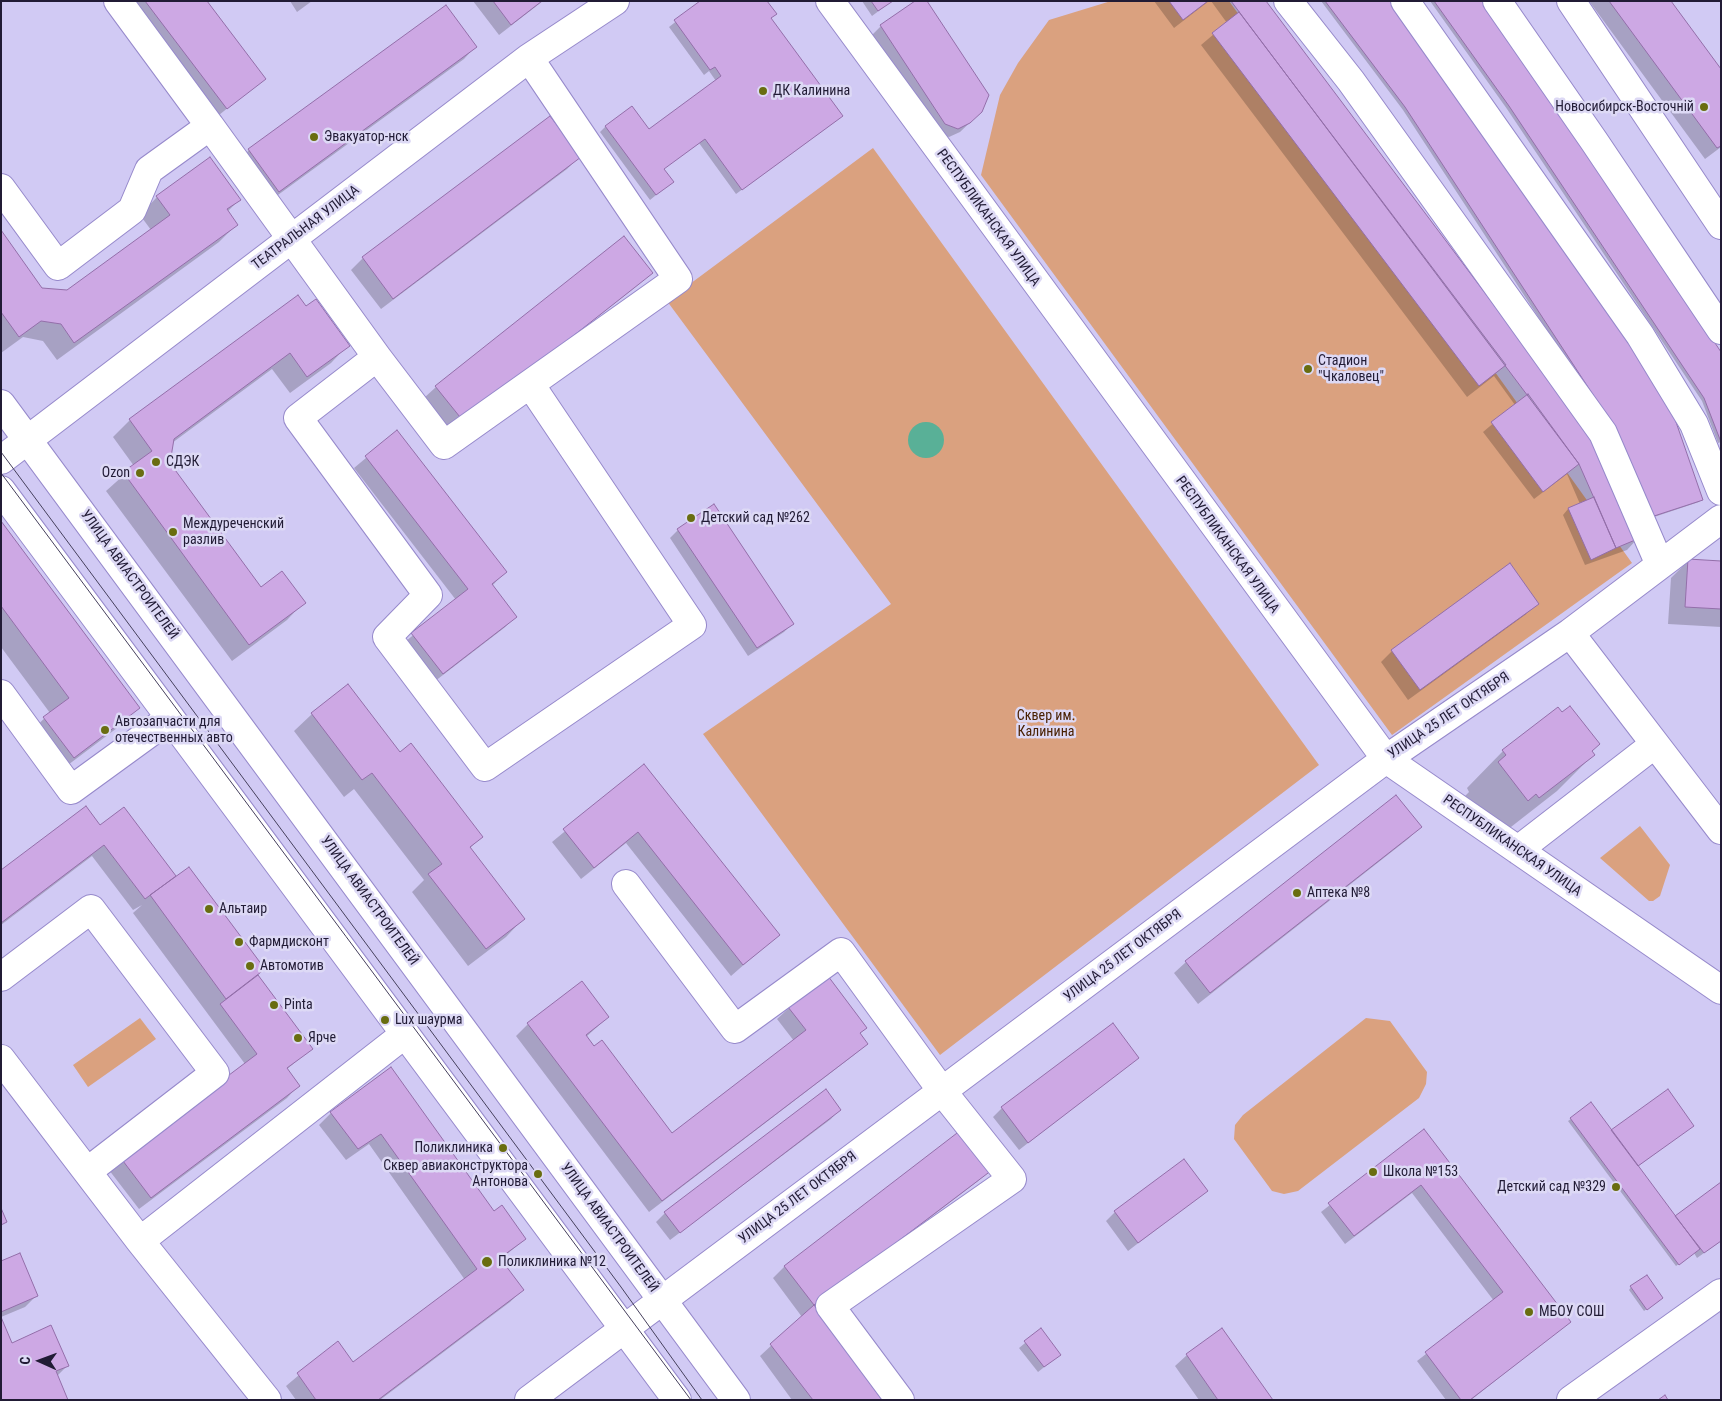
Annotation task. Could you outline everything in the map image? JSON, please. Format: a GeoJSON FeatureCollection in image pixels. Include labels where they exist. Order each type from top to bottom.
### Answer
{"type":"FeatureCollection","features":[{"type":"Feature","properties":{"kind":"street"},"geometry":{"type":"LineString","coordinates":[[118,1],[377,357],[444,445],[678,279],[529,58]]}},
{"type":"Feature","properties":{"kind":"street","name":"ТЕАТРАЛЬНАЯ УЛИЦА"},"geometry":{"type":"LineString","coordinates":[[1,460],[529,58],[615,1]]}},
{"type":"Feature","properties":{"kind":"street","name":"РЕСПУБЛИКАНСКАЯ УЛИЦА"},"geometry":{"type":"LineString","coordinates":[[830,1],[1386,759],[1721,990]]}},
{"type":"Feature","properties":{"kind":"street"},"geometry":{"type":"LineString","coordinates":[[1288,1],[1351,81],[1604,433],[1660,565]]}},
{"type":"Feature","properties":{"kind":"street"},"geometry":{"type":"LineString","coordinates":[[1405,1],[1640,335],[1694,424],[1721,491]]}},
{"type":"Feature","properties":{"kind":"street"},"geometry":{"type":"LineString","coordinates":[[1496,1],[1594,140],[1721,330]]}},
{"type":"Feature","properties":{"kind":"street"},"geometry":{"type":"LineString","coordinates":[[1571,1],[1721,225]]}},
{"type":"Feature","properties":{"kind":"street"},"geometry":{"type":"LineString","coordinates":[[1,188],[58,266],[132,210],[149,170],[210,126]]}},
{"type":"Feature","properties":{"kind":"street"},"geometry":{"type":"LineString","coordinates":[[377,357],[298,418],[428,595],[387,637],[485,768],[692,625],[530,384]]}},
{"type":"Feature","properties":{"kind":"street","name":"УЛИЦА АВИАСТРОИТЕЛЕЙ"},"geometry":{"type":"LineString","coordinates":[[1,404],[736,1400]]}},
{"type":"Feature","properties":{"kind":"street"},"geometry":{"type":"LineString","coordinates":[[1,490],[677,1400]]}},
{"type":"Feature","properties":{"kind":"street","name":"УЛИЦА 25 ЛЕТ ОКТЯБРЯ"},"geometry":{"type":"LineString","coordinates":[[529,1400],[1386,759],[1570,633],[1721,519]]}},
{"type":"Feature","properties":{"kind":"street"},"geometry":{"type":"LineString","coordinates":[[1570,633],[1721,830]]}},
{"type":"Feature","properties":{"kind":"street"},"geometry":{"type":"LineString","coordinates":[[1,694],[71,790],[170,718]]}},
{"type":"Feature","properties":{"kind":"street"},"geometry":{"type":"LineString","coordinates":[[1518,850],[1655,744]]}},
{"type":"Feature","properties":{"kind":"street"},"geometry":{"type":"LineString","coordinates":[[626,884],[735,1029],[841,952],[942,1091],[1012,1179],[830,1306],[900,1400]]}},
{"type":"Feature","properties":{"kind":"street"},"geometry":{"type":"LineString","coordinates":[[1,977],[91,909],[216,1074],[88,1171]]}},
{"type":"Feature","properties":{"kind":"street"},"geometry":{"type":"LineString","coordinates":[[140,1241],[405,1034]]}},
{"type":"Feature","properties":{"kind":"street"},"geometry":{"type":"LineString","coordinates":[[1,1059],[140,1241],[267,1400]]}},
{"type":"Feature","properties":{"kind":"street"},"geometry":{"type":"LineString","coordinates":[[1571,1400],[1721,1293]]}},
{"type":"Feature","properties":{"kind":"green space","name":"Стадион \"Чкаловец\""},"geometry":{"type":"Polygon","coordinates":[[[1111,1],[1229,1],[1632,563],[1392,735],[981,175],[1000,95],[1018,63],[1049,20],[1111,1]]]}},
{"type":"Feature","properties":{"kind":"green space","name":"Сквер им. Калинина"},"geometry":{"type":"Polygon","coordinates":[[[873,148],[1319,765],[940,1055],[703,734],[891,604],[667,301],[873,148]]]}},
{"type":"Feature","properties":{"kind":"green space"},"geometry":{"type":"Polygon","coordinates":[[[1640,826],[1670,865],[1660,896],[1653,901],[1649,901],[1600,858],[1640,826]]]}},
{"type":"Feature","properties":{"kind":"green space"},"geometry":{"type":"Polygon","coordinates":[[[140,1018],[156,1039],[88,1087],[73,1065],[140,1018]]]}},
{"type":"Feature","properties":{"kind":"green space"},"geometry":{"type":"Polygon","coordinates":[[[1366,1018],[1390,1021],[1427,1072],[1426,1084],[1419,1098],[1298,1191],[1284,1194],[1272,1191],[1234,1139],[1235,1125],[1243,1115],[1366,1018]]]}},
{"type":"Feature","properties":{"kind":"shaded area"},"geometry":{"type":"Polygon","coordinates":[[[926,422],[938,428],[944,440],[938,452],[926,458],[914,452],[908,440],[914,428],[926,422]]]}},
{"type":"Feature","properties":{"kind":"building"},"geometry":{"type":"Polygon","coordinates":[[[145,1],[207,1],[266,79],[227,109],[145,1]]]}},
{"type":"Feature","properties":{"kind":"building"},"geometry":{"type":"Polygon","coordinates":[[[493,1],[542,1],[511,25],[493,1]]]}},
{"type":"Feature","properties":{"kind":"building","name":"ДК Калинина"},"geometry":{"type":"Polygon","coordinates":[[[700,1],[767,1],[777,14],[771,18],[843,116],[742,190],[705,139],[664,169],[674,182],[656,195],[605,126],[632,106],[649,129],[721,76],[715,67],[710,70],[674,20],[700,1]]]}},
{"type":"Feature","properties":{"kind":"building"},"geometry":{"type":"Polygon","coordinates":[[[871,1],[893,1],[878,11],[871,1]]]}},
{"type":"Feature","properties":{"kind":"building"},"geometry":{"type":"Polygon","coordinates":[[[915,1],[927,1],[989,95],[982,112],[970,123],[958,129],[945,124],[880,25],[915,1]]]}},
{"type":"Feature","properties":{"kind":"building"},"geometry":{"type":"Polygon","coordinates":[[[1169,1],[1208,1],[1183,20],[1169,1]]]}},
{"type":"Feature","properties":{"kind":"building"},"geometry":{"type":"Polygon","coordinates":[[[1231,1],[1266,1],[1599,445],[1640,538],[1616,548],[1579,464],[1231,1]]]}},
{"type":"Feature","properties":{"kind":"building"},"geometry":{"type":"Polygon","coordinates":[[[1325,1],[1396,1],[1668,399],[1703,500],[1648,518],[1618,433],[1405,107],[1325,1]]]}},
{"type":"Feature","properties":{"kind":"building"},"geometry":{"type":"Polygon","coordinates":[[[1434,1],[1486,1],[1721,352],[1721,442],[1704,398],[1509,106],[1434,1]]]}},
{"type":"Feature","properties":{"kind":"building","name":"Новосибирск-Восточній"},"geometry":{"type":"Polygon","coordinates":[[[1609,1],[1671,1],[1721,69],[1721,146],[1717,148],[1609,1]]]}},
{"type":"Feature","properties":{"kind":"building"},"geometry":{"type":"Polygon","coordinates":[[[446,5],[477,47],[279,192],[248,149],[446,5]]]}},
{"type":"Feature","properties":{"kind":"building"},"geometry":{"type":"Polygon","coordinates":[[[1239,12],[1506,365],[1479,386],[1212,33],[1239,12]]]}},
{"type":"Feature","properties":{"kind":"building"},"geometry":{"type":"Polygon","coordinates":[[[550,116],[581,157],[393,299],[362,257],[550,116]]]}},
{"type":"Feature","properties":{"kind":"building"},"geometry":{"type":"Polygon","coordinates":[[[210,157],[241,200],[227,209],[238,225],[74,343],[61,324],[41,321],[19,337],[1,312],[1,230],[42,288],[67,290],[170,215],[156,196],[210,157]]]}},
{"type":"Feature","properties":{"kind":"building"},"geometry":{"type":"Polygon","coordinates":[[[624,236],[653,273],[464,422],[435,386],[624,236]]]}},
{"type":"Feature","properties":{"kind":"building"},"geometry":{"type":"Polygon","coordinates":[[[298,295],[306,306],[316,299],[350,346],[307,377],[290,353],[174,439],[170,463],[261,587],[282,571],[306,603],[249,645],[123,472],[152,451],[129,419],[298,295]]]}},
{"type":"Feature","properties":{"kind":"building"},"geometry":{"type":"Polygon","coordinates":[[[1528,394],[1579,464],[1543,492],[1491,422],[1528,394]]]}},
{"type":"Feature","properties":{"kind":"building"},"geometry":{"type":"Polygon","coordinates":[[[397,430],[507,572],[492,584],[517,617],[443,674],[411,633],[468,589],[365,456],[397,430]]]}},
{"type":"Feature","properties":{"kind":"building"},"geometry":{"type":"Polygon","coordinates":[[[1594,497],[1616,548],[1591,560],[1568,508],[1594,497]]]}},
{"type":"Feature","properties":{"kind":"building"},"geometry":{"type":"Polygon","coordinates":[[[714,504],[794,624],[757,648],[677,529],[714,504]]]}},
{"type":"Feature","properties":{"kind":"building"},"geometry":{"type":"Polygon","coordinates":[[[1,521],[140,708],[74,758],[43,717],[69,698],[1,606],[1,521]]]}},
{"type":"Feature","properties":{"kind":"building"},"geometry":{"type":"Polygon","coordinates":[[[1688,559],[1721,561],[1721,609],[1685,607],[1688,559]]]}},
{"type":"Feature","properties":{"kind":"building"},"geometry":{"type":"Polygon","coordinates":[[[1510,563],[1539,604],[1420,690],[1391,650],[1510,563]]]}},
{"type":"Feature","properties":{"kind":"building"},"geometry":{"type":"Polygon","coordinates":[[[348,684],[400,752],[411,743],[483,837],[470,847],[525,919],[486,949],[428,874],[442,864],[372,773],[362,780],[311,713],[348,684]]]}},
{"type":"Feature","properties":{"kind":"building"},"geometry":{"type":"Polygon","coordinates":[[[1570,706],[1600,744],[1592,751],[1595,755],[1539,798],[1536,794],[1528,801],[1498,762],[1506,755],[1502,750],[1558,707],[1562,712],[1570,706]]]}},
{"type":"Feature","properties":{"kind":"building"},"geometry":{"type":"Polygon","coordinates":[[[644,764],[780,935],[743,965],[638,832],[594,868],[563,829],[644,764]]]}},
{"type":"Feature","properties":{"kind":"building"},"geometry":{"type":"Polygon","coordinates":[[[1396,795],[1422,827],[1210,993],[1185,961],[1396,795]]]}},
{"type":"Feature","properties":{"kind":"building"},"geometry":{"type":"Polygon","coordinates":[[[86,806],[100,825],[124,807],[176,876],[145,899],[104,845],[1,923],[1,870],[86,806]]]}},
{"type":"Feature","properties":{"kind":"building"},"geometry":{"type":"Polygon","coordinates":[[[189,867],[265,969],[226,999],[150,895],[189,867]]]}},
{"type":"Feature","properties":{"kind":"building"},"geometry":{"type":"Polygon","coordinates":[[[258,975],[313,1049],[287,1068],[300,1086],[151,1198],[120,1157],[257,1054],[220,1004],[258,975]]]}},
{"type":"Feature","properties":{"kind":"building"},"geometry":{"type":"Polygon","coordinates":[[[828,976],[867,1028],[860,1033],[868,1044],[662,1201],[527,1023],[582,981],[609,1017],[586,1035],[594,1046],[602,1040],[672,1133],[806,1030],[788,1007],[828,976]]]}},
{"type":"Feature","properties":{"kind":"building"},"geometry":{"type":"Polygon","coordinates":[[[1113,1023],[1139,1058],[1028,1143],[1001,1107],[1113,1023]]]}},
{"type":"Feature","properties":{"kind":"building"},"geometry":{"type":"Polygon","coordinates":[[[391,1067],[494,1211],[502,1205],[526,1239],[500,1258],[524,1290],[378,1400],[316,1400],[297,1373],[338,1341],[353,1362],[477,1269],[381,1134],[358,1149],[330,1112],[391,1067]]]}},
{"type":"Feature","properties":{"kind":"building"},"geometry":{"type":"Polygon","coordinates":[[[826,1089],[841,1110],[680,1233],[664,1212],[826,1089]]]}},
{"type":"Feature","properties":{"kind":"building"},"geometry":{"type":"Polygon","coordinates":[[[1668,1089],[1694,1126],[1638,1166],[1611,1130],[1668,1089]]]}},
{"type":"Feature","properties":{"kind":"building"},"geometry":{"type":"Polygon","coordinates":[[[1591,1102],[1700,1249],[1679,1265],[1570,1118],[1591,1102]]]}},
{"type":"Feature","properties":{"kind":"building"},"geometry":{"type":"Polygon","coordinates":[[[1424,1129],[1571,1322],[1470,1400],[1461,1400],[1425,1352],[1503,1292],[1421,1185],[1354,1236],[1328,1203],[1424,1129]]]}},
{"type":"Feature","properties":{"kind":"building"},"geometry":{"type":"Polygon","coordinates":[[[961,1130],[992,1170],[814,1305],[784,1266],[961,1130]]]}},
{"type":"Feature","properties":{"kind":"building"},"geometry":{"type":"Polygon","coordinates":[[[1184,1159],[1208,1191],[1138,1243],[1114,1211],[1184,1159]]]}},
{"type":"Feature","properties":{"kind":"building"},"geometry":{"type":"Polygon","coordinates":[[[1721,1182],[1721,1241],[1704,1253],[1675,1216],[1721,1182]]]}},
{"type":"Feature","properties":{"kind":"building"},"geometry":{"type":"Polygon","coordinates":[[[1,1208],[7,1222],[1,1225],[1,1208]]]}},
{"type":"Feature","properties":{"kind":"building"},"geometry":{"type":"Polygon","coordinates":[[[20,1253],[38,1296],[1,1312],[1,1261],[20,1253]]]}},
{"type":"Feature","properties":{"kind":"building"},"geometry":{"type":"Polygon","coordinates":[[[1647,1275],[1663,1298],[1647,1310],[1630,1286],[1647,1275]]]}},
{"type":"Feature","properties":{"kind":"building"},"geometry":{"type":"Polygon","coordinates":[[[814,1305],[882,1400],[813,1400],[770,1344],[814,1305]]]}},
{"type":"Feature","properties":{"kind":"building"},"geometry":{"type":"Polygon","coordinates":[[[1,1317],[12,1343],[51,1325],[69,1366],[56,1371],[68,1400],[1,1400],[1,1317]]]}},
{"type":"Feature","properties":{"kind":"building"},"geometry":{"type":"Polygon","coordinates":[[[1041,1328],[1061,1355],[1044,1367],[1024,1341],[1041,1328]]]}},
{"type":"Feature","properties":{"kind":"building"},"geometry":{"type":"Polygon","coordinates":[[[1222,1328],[1273,1400],[1218,1400],[1186,1354],[1222,1328]]]}},
{"type":"Feature","properties":{"kind":"building"},"geometry":{"type":"Polygon","coordinates":[[[1665,1395],[1668,1400],[1658,1400],[1665,1395]]]}},
{"type":"Feature","properties":{"kind":"tram line"},"geometry":{"type":"LineString","coordinates":[[1,452],[621,1287],[702,1400]]}},
{"type":"Feature","properties":{"kind":"tram line"},"geometry":{"type":"LineString","coordinates":[[1,473],[691,1400]]}},
{"type":"Feature","properties":{"kind":"place","name":"ДК Калинина"},"geometry":{"type":"Point","coordinates":[763,91]}},
{"type":"Feature","properties":{"kind":"place","name":"Новосибирск-Восточній"},"geometry":{"type":"Point","coordinates":[1704,107]}},
{"type":"Feature","properties":{"kind":"place","name":"Эвакуатор-нск"},"geometry":{"type":"Point","coordinates":[314,137]}},
{"type":"Feature","properties":{"kind":"place","name":"Стадион \"Чкаловец\""},"geometry":{"type":"Point","coordinates":[1308,369]}},
{"type":"Feature","properties":{"kind":"place","name":"СДЭК"},"geometry":{"type":"Point","coordinates":[156,462]}},
{"type":"Feature","properties":{"kind":"place","name":"Ozon"},"geometry":{"type":"Point","coordinates":[140,473]}},
{"type":"Feature","properties":{"kind":"place","name":"Детский сад №262"},"geometry":{"type":"Point","coordinates":[691,518]}},
{"type":"Feature","properties":{"kind":"place","name":"Междуреченский разлив"},"geometry":{"type":"Point","coordinates":[173,532]}},
{"type":"Feature","properties":{"kind":"place","name":"Автозапчасти для отечественных авто"},"geometry":{"type":"Point","coordinates":[105,730]}},
{"type":"Feature","properties":{"kind":"place","name":"Аптека №8"},"geometry":{"type":"Point","coordinates":[1297,893]}},
{"type":"Feature","properties":{"kind":"place","name":"Альтаир"},"geometry":{"type":"Point","coordinates":[209,909]}},
{"type":"Feature","properties":{"kind":"place","name":"Фармдисконт"},"geometry":{"type":"Point","coordinates":[239,942]}},
{"type":"Feature","properties":{"kind":"place","name":"Автомотив"},"geometry":{"type":"Point","coordinates":[250,966]}},
{"type":"Feature","properties":{"kind":"place","name":"Pinta"},"geometry":{"type":"Point","coordinates":[274,1005]}},
{"type":"Feature","properties":{"kind":"place","name":"Lux шаурма"},"geometry":{"type":"Point","coordinates":[385,1020]}},
{"type":"Feature","properties":{"kind":"place","name":"Ярче"},"geometry":{"type":"Point","coordinates":[298,1038]}},
{"type":"Feature","properties":{"kind":"place","name":"Поликлиника"},"geometry":{"type":"Point","coordinates":[503,1148]}},
{"type":"Feature","properties":{"kind":"place","name":"Школа №153"},"geometry":{"type":"Point","coordinates":[1373,1172]}},
{"type":"Feature","properties":{"kind":"place","name":"Сквер авиаконструктора Антонова"},"geometry":{"type":"Point","coordinates":[538,1174]}},
{"type":"Feature","properties":{"kind":"place","name":"Детский сад №329"},"geometry":{"type":"Point","coordinates":[1616,1187]}},
{"type":"Feature","properties":{"kind":"place","name":"Поликлиника №12"},"geometry":{"type":"Point","coordinates":[487,1262]}},
{"type":"Feature","properties":{"kind":"place","name":"МБОУ СОШ"},"geometry":{"type":"Point","coordinates":[1529,1312]}}]}
